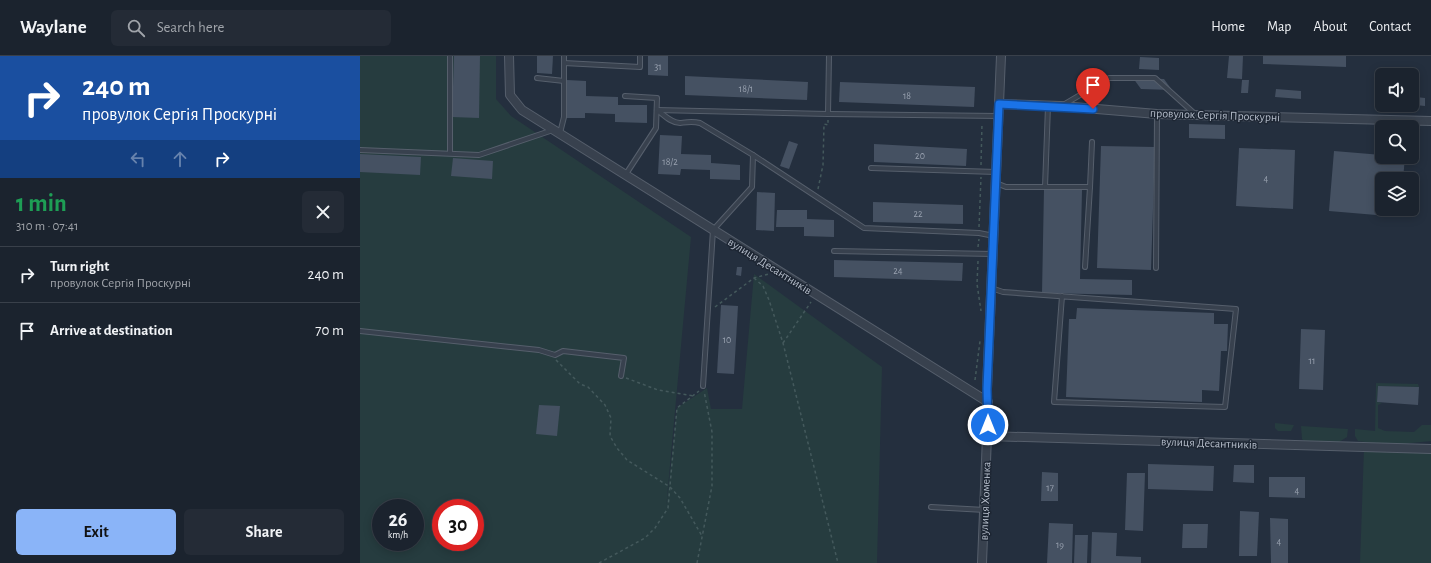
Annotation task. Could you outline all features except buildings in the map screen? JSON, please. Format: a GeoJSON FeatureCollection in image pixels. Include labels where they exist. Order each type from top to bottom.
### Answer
{"type":"FeatureCollection","features":[{"type":"Feature","properties":{"kind":"street","name":"вулиця Десантників"},"geometry":{"type":"LineString","coordinates":[[509,56],[510,95],[522,110],[988,402]]}},
{"type":"Feature","properties":{"kind":"street","name":"вулиця Хоменка"},"geometry":{"type":"LineString","coordinates":[[982,563],[985,510],[988,402],[987,389],[991,288],[995,236],[1001,56]]}},
{"type":"Feature","properties":{"kind":"street","name":"провулок Сергія Проскурні"},"geometry":{"type":"LineString","coordinates":[[999,104],[1061,106],[1157,114],[1431,121]]}},
{"type":"Feature","properties":{"kind":"street","name":"вулиця Десантників"},"geometry":{"type":"LineString","coordinates":[[987,436],[1431,449]]}},
{"type":"Feature","properties":{"kind":"lane"},"geometry":{"type":"LineString","coordinates":[[450,56],[450,154]]}},
{"type":"Feature","properties":{"kind":"lane"},"geometry":{"type":"LineString","coordinates":[[360,150],[480,155],[556,132],[564,117],[564,56]]}},
{"type":"Feature","properties":{"kind":"lane"},"geometry":{"type":"LineString","coordinates":[[564,63],[640,67],[640,56]]}},
{"type":"Feature","properties":{"kind":"lane"},"geometry":{"type":"LineString","coordinates":[[828,114],[829,56]]}},
{"type":"Feature","properties":{"kind":"lane"},"geometry":{"type":"LineString","coordinates":[[537,78],[564,81]]}},
{"type":"Feature","properties":{"kind":"lane"},"geometry":{"type":"LineString","coordinates":[[1061,106],[1108,78],[1155,78],[1196,115]]}},
{"type":"Feature","properties":{"kind":"lane"},"geometry":{"type":"LineString","coordinates":[[625,96],[657,98],[656,128],[626,174]]}},
{"type":"Feature","properties":{"kind":"lane"},"geometry":{"type":"LineString","coordinates":[[1045,187],[1048,106]]}},
{"type":"Feature","properties":{"kind":"lane"},"geometry":{"type":"LineString","coordinates":[[657,110],[999,116]]}},
{"type":"Feature","properties":{"kind":"lane"},"geometry":{"type":"LineString","coordinates":[[657,110],[670,120],[679,123],[691,121],[700,123],[753,155],[864,228],[979,233],[995,236]]}},
{"type":"Feature","properties":{"kind":"lane"},"geometry":{"type":"LineString","coordinates":[[1156,268],[1157,114]]}},
{"type":"Feature","properties":{"kind":"lane"},"geometry":{"type":"LineString","coordinates":[[1085,267],[1092,142]]}},
{"type":"Feature","properties":{"kind":"lane"},"geometry":{"type":"LineString","coordinates":[[702,386],[713,230],[752,187],[753,155]]}},
{"type":"Feature","properties":{"kind":"lane"},"geometry":{"type":"LineString","coordinates":[[871,168],[997,172]]}},
{"type":"Feature","properties":{"kind":"lane"},"geometry":{"type":"LineString","coordinates":[[996,183],[1006,187],[1090,187]]}},
{"type":"Feature","properties":{"kind":"lane"},"geometry":{"type":"LineString","coordinates":[[834,251],[993,254]]}},
{"type":"Feature","properties":{"kind":"lane"},"geometry":{"type":"LineString","coordinates":[[991,288],[1003,292],[1062,296],[1236,309],[1225,408],[1054,402],[1062,296]]}},
{"type":"Feature","properties":{"kind":"lane"},"geometry":{"type":"LineString","coordinates":[[360,332],[539,350],[555,355],[563,352],[624,358],[621,376]]}},
{"type":"Feature","properties":{"kind":"lane"},"geometry":{"type":"LineString","coordinates":[[931,507],[985,510]]}},
{"type":"Feature","properties":{"kind":"path"},"geometry":{"type":"LineString","coordinates":[[816,197],[823,164],[824,124],[828,125],[828,114]]}},
{"type":"Feature","properties":{"kind":"path"},"geometry":{"type":"LineString","coordinates":[[706,313],[754,278],[779,272]]}},
{"type":"Feature","properties":{"kind":"path"},"geometry":{"type":"LineString","coordinates":[[754,278],[763,286],[770,300],[783,343],[837,562]]}},
{"type":"Feature","properties":{"kind":"path"},"geometry":{"type":"LineString","coordinates":[[783,343],[816,294]]}},
{"type":"Feature","properties":{"kind":"path"},"geometry":{"type":"LineString","coordinates":[[555,355],[556,360],[561,367],[580,384],[588,387],[605,405],[611,418],[610,436],[617,448],[627,460],[670,487],[680,498],[702,536]]}},
{"type":"Feature","properties":{"kind":"path"},"geometry":{"type":"LineString","coordinates":[[621,376],[658,390],[694,396]]}},
{"type":"Feature","properties":{"kind":"path"},"geometry":{"type":"LineString","coordinates":[[599,563],[645,538],[655,528],[668,508],[677,408],[694,396],[702,386]]}},
{"type":"Feature","properties":{"kind":"path"},"geometry":{"type":"LineString","coordinates":[[696,563],[712,486],[712,432],[702,386]]}},
{"type":"Feature","properties":{"kind":"green space"},"geometry":{"type":"Polygon","coordinates":[[[360,56],[496,56],[496,99],[511,116],[691,237],[666,509],[677,408],[707,388],[711,409],[742,409],[754,274],[882,367],[877,563],[360,563],[360,56]]]}},
{"type":"Feature","properties":{"kind":"green space"},"geometry":{"type":"Polygon","coordinates":[[[1376,383],[1418,384],[1419,387],[1378,386],[1377,402],[1382,403],[1378,405],[1378,428],[1385,431],[1414,432],[1422,425],[1431,425],[1431,441],[1371,447],[1371,443],[1358,441],[1355,436],[1355,429],[1375,431],[1376,383]]]}},
{"type":"Feature","properties":{"kind":"green space"},"geometry":{"type":"Polygon","coordinates":[[[1275,423],[1294,425],[1291,431],[1278,431],[1275,428],[1275,423]]]}},
{"type":"Feature","properties":{"kind":"green space"},"geometry":{"type":"Polygon","coordinates":[[[1301,426],[1348,429],[1347,437],[1339,442],[1304,441],[1302,439],[1301,426]]]}},
{"type":"Feature","properties":{"kind":"green space"},"geometry":{"type":"Polygon","coordinates":[[[1364,448],[1431,450],[1431,563],[1360,563],[1364,448]]]}},
{"type":"Feature","properties":{"kind":"route"},"geometry":{"type":"LineString","coordinates":[[988,425],[987,389],[991,288],[995,236],[999,104],[1061,106],[1093,109]]}}]}
